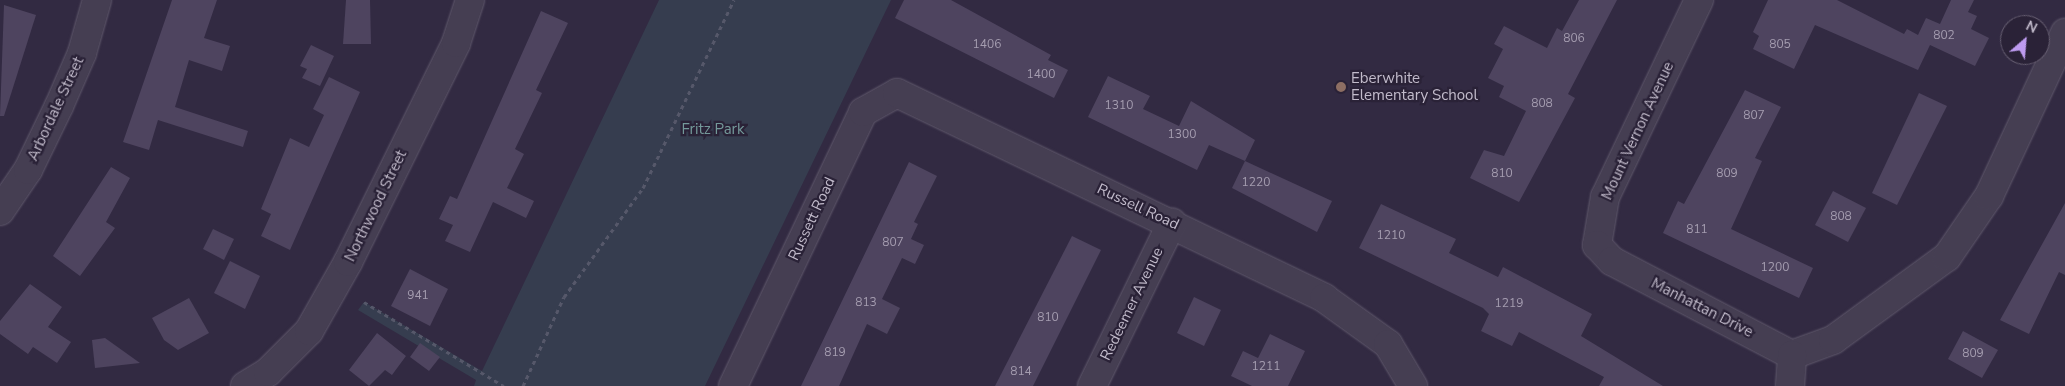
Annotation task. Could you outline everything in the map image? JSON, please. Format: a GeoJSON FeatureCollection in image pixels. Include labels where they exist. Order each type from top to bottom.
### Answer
{"type":"FeatureCollection","features":[{"type":"Feature","properties":{"kind":"street","name":"Arbordale Street"},"geometry":{"type":"LineString","coordinates":[[0,211],[28,170],[59,106],[82,53],[97,0]]}},
{"type":"Feature","properties":{"kind":"street","name":"Mount Vernon Avenue"},"geometry":{"type":"LineString","coordinates":[[1612,261],[1597,246],[1605,197],[1699,0]]}},
{"type":"Feature","properties":{"kind":"street","name":"Northwood Street"},"geometry":{"type":"LineString","coordinates":[[245,386],[268,372],[309,331],[348,262],[456,43],[471,1]]}},
{"type":"Feature","properties":{"kind":"street"},"geometry":{"type":"LineString","coordinates":[[1790,386],[1792,354],[1833,340],[1947,256],[1989,196],[2065,33]]}},
{"type":"Feature","properties":{"kind":"street","name":"Russett Road"},"geometry":{"type":"LineString","coordinates":[[733,386],[863,112],[897,93],[922,103]]}},
{"type":"Feature","properties":{"kind":"street","name":"Russell Road"},"geometry":{"type":"LineString","coordinates":[[922,103],[1172,223],[1352,315],[1388,344],[1413,386]]}},
{"type":"Feature","properties":{"kind":"street","name":"Redeemer Avenue"},"geometry":{"type":"LineString","coordinates":[[1092,386],[1172,223]]}},
{"type":"Feature","properties":{"kind":"street","name":"Manhattan Drive"},"geometry":{"type":"LineString","coordinates":[[1612,261],[1792,354]]}},
{"type":"Feature","properties":{"kind":"path"},"geometry":{"type":"LineString","coordinates":[[523,386],[564,297],[643,188],[734,0]]}},
{"type":"Feature","properties":{"kind":"path"},"geometry":{"type":"LineString","coordinates":[[364,302],[504,386]]}},
{"type":"Feature","properties":{"kind":"green space","name":"Fritz Park"},"geometry":{"type":"Polygon","coordinates":[[[659,0],[891,0],[705,386],[474,386],[476,380],[358,310],[364,302],[482,371],[659,0]]]}},
{"type":"Feature","properties":{"kind":"building"},"geometry":{"type":"Polygon","coordinates":[[[172,0],[217,0],[204,38],[230,46],[222,71],[189,60],[175,107],[248,131],[243,147],[158,120],[149,150],[123,142],[172,0]]]}},
{"type":"Feature","properties":{"kind":"building"},"geometry":{"type":"Polygon","coordinates":[[[346,0],[370,0],[371,44],[343,44],[346,0]]]}},
{"type":"Feature","properties":{"kind":"building"},"geometry":{"type":"Polygon","coordinates":[[[904,0],[951,0],[1051,55],[1048,60],[1068,70],[1054,98],[895,18],[904,0]]]}},
{"type":"Feature","properties":{"kind":"building"},"geometry":{"type":"Polygon","coordinates":[[[1579,0],[1617,0],[1568,94],[1575,98],[1519,202],[1470,178],[1484,150],[1504,156],[1526,111],[1499,97],[1504,86],[1488,78],[1503,49],[1494,44],[1504,26],[1547,48],[1557,28],[1562,31],[1579,0]]]}},
{"type":"Feature","properties":{"kind":"building"},"geometry":{"type":"Polygon","coordinates":[[[1768,0],[1837,0],[1904,34],[1907,29],[1918,35],[1926,18],[1940,24],[1951,0],[1974,0],[1968,12],[1977,16],[1971,29],[1989,38],[1975,66],[1930,45],[1918,70],[1815,25],[1794,69],[1753,49],[1759,36],[1753,32],[1768,0]]]}},
{"type":"Feature","properties":{"kind":"building"},"geometry":{"type":"Polygon","coordinates":[[[4,5],[36,15],[4,116],[0,116],[4,5]]]}},
{"type":"Feature","properties":{"kind":"building"},"geometry":{"type":"Polygon","coordinates":[[[541,11],[568,23],[536,90],[542,93],[515,149],[524,154],[507,188],[534,201],[526,218],[493,202],[470,252],[445,241],[453,225],[439,219],[450,196],[457,199],[541,11]]]}},
{"type":"Feature","properties":{"kind":"building"},"geometry":{"type":"Polygon","coordinates":[[[311,45],[334,56],[320,86],[302,78],[307,69],[300,66],[311,45]]]}},
{"type":"Feature","properties":{"kind":"building"},"geometry":{"type":"Polygon","coordinates":[[[1108,76],[1150,96],[1143,109],[1179,126],[1191,101],[1255,140],[1245,161],[1209,145],[1197,170],[1088,117],[1108,76]]]}},
{"type":"Feature","properties":{"kind":"building"},"geometry":{"type":"Polygon","coordinates":[[[329,77],[360,92],[290,250],[261,236],[271,214],[261,209],[290,138],[309,147],[324,115],[313,109],[329,77]]]}},
{"type":"Feature","properties":{"kind":"building"},"geometry":{"type":"Polygon","coordinates":[[[1745,90],[1781,107],[1755,158],[1762,161],[1731,229],[1813,268],[1799,298],[1663,233],[1678,201],[1684,204],[1745,90]]]}},
{"type":"Feature","properties":{"kind":"building"},"geometry":{"type":"Polygon","coordinates":[[[1919,93],[1947,106],[1897,205],[1872,193],[1919,93]]]}},
{"type":"Feature","properties":{"kind":"building"},"geometry":{"type":"Polygon","coordinates":[[[1245,161],[1332,201],[1317,232],[1232,188],[1245,161]]]}},
{"type":"Feature","properties":{"kind":"building"},"geometry":{"type":"Polygon","coordinates":[[[909,162],[937,176],[914,222],[918,224],[911,239],[924,245],[915,264],[902,258],[882,299],[900,308],[887,334],[867,324],[839,386],[801,386],[909,162]]]}},
{"type":"Feature","properties":{"kind":"building"},"geometry":{"type":"Polygon","coordinates":[[[111,167],[130,178],[106,222],[115,228],[80,276],[53,256],[111,167]]]}},
{"type":"Feature","properties":{"kind":"building"},"geometry":{"type":"Polygon","coordinates":[[[1833,191],[1866,208],[1848,242],[1815,225],[1833,191]]]}},
{"type":"Feature","properties":{"kind":"building"},"geometry":{"type":"Polygon","coordinates":[[[2065,203],[2065,275],[2059,272],[2029,334],[2000,320],[2065,203]]]}},
{"type":"Feature","properties":{"kind":"building"},"geometry":{"type":"Polygon","coordinates":[[[1381,204],[1456,239],[1449,253],[1498,277],[1503,267],[1592,314],[1581,336],[1663,386],[1599,386],[1604,377],[1519,332],[1512,346],[1481,331],[1489,314],[1483,308],[1359,248],[1381,204]]]}},
{"type":"Feature","properties":{"kind":"building"},"geometry":{"type":"Polygon","coordinates":[[[213,229],[234,239],[224,260],[203,249],[213,229]]]}},
{"type":"Feature","properties":{"kind":"building"},"geometry":{"type":"Polygon","coordinates":[[[1072,236],[1101,250],[1033,386],[995,386],[1072,236]]]}},
{"type":"Feature","properties":{"kind":"building"},"geometry":{"type":"Polygon","coordinates":[[[230,261],[260,276],[245,309],[214,293],[230,261]]]}},
{"type":"Feature","properties":{"kind":"building"},"geometry":{"type":"Polygon","coordinates":[[[410,269],[448,289],[430,326],[391,306],[410,269]]]}},
{"type":"Feature","properties":{"kind":"building"},"geometry":{"type":"Polygon","coordinates":[[[30,284],[62,307],[48,327],[71,342],[57,363],[33,347],[28,354],[0,334],[0,321],[30,284]]]}},
{"type":"Feature","properties":{"kind":"building"},"geometry":{"type":"Polygon","coordinates":[[[1194,297],[1221,310],[1204,346],[1177,333],[1194,297]]]}},
{"type":"Feature","properties":{"kind":"building"},"geometry":{"type":"Polygon","coordinates":[[[189,298],[209,333],[178,350],[164,340],[152,318],[189,298]]]}},
{"type":"Feature","properties":{"kind":"building"},"geometry":{"type":"Polygon","coordinates":[[[1963,331],[1998,350],[1982,378],[1948,359],[1963,331]]]}},
{"type":"Feature","properties":{"kind":"building"},"geometry":{"type":"Polygon","coordinates":[[[377,333],[406,356],[392,375],[385,370],[369,386],[349,370],[377,333]]]}},
{"type":"Feature","properties":{"kind":"building"},"geometry":{"type":"Polygon","coordinates":[[[1270,334],[1305,351],[1288,386],[1252,386],[1231,376],[1243,351],[1258,358],[1270,334]]]}},
{"type":"Feature","properties":{"kind":"building"},"geometry":{"type":"Polygon","coordinates":[[[105,338],[140,363],[95,368],[92,340],[105,338]]]}},
{"type":"Feature","properties":{"kind":"building"},"geometry":{"type":"Polygon","coordinates":[[[420,343],[440,357],[429,371],[410,357],[420,343]]]}},
{"type":"Feature","properties":{"kind":"place","name":"Eberwhite Elementary School"},"geometry":{"type":"Point","coordinates":[1341,87]}}]}
